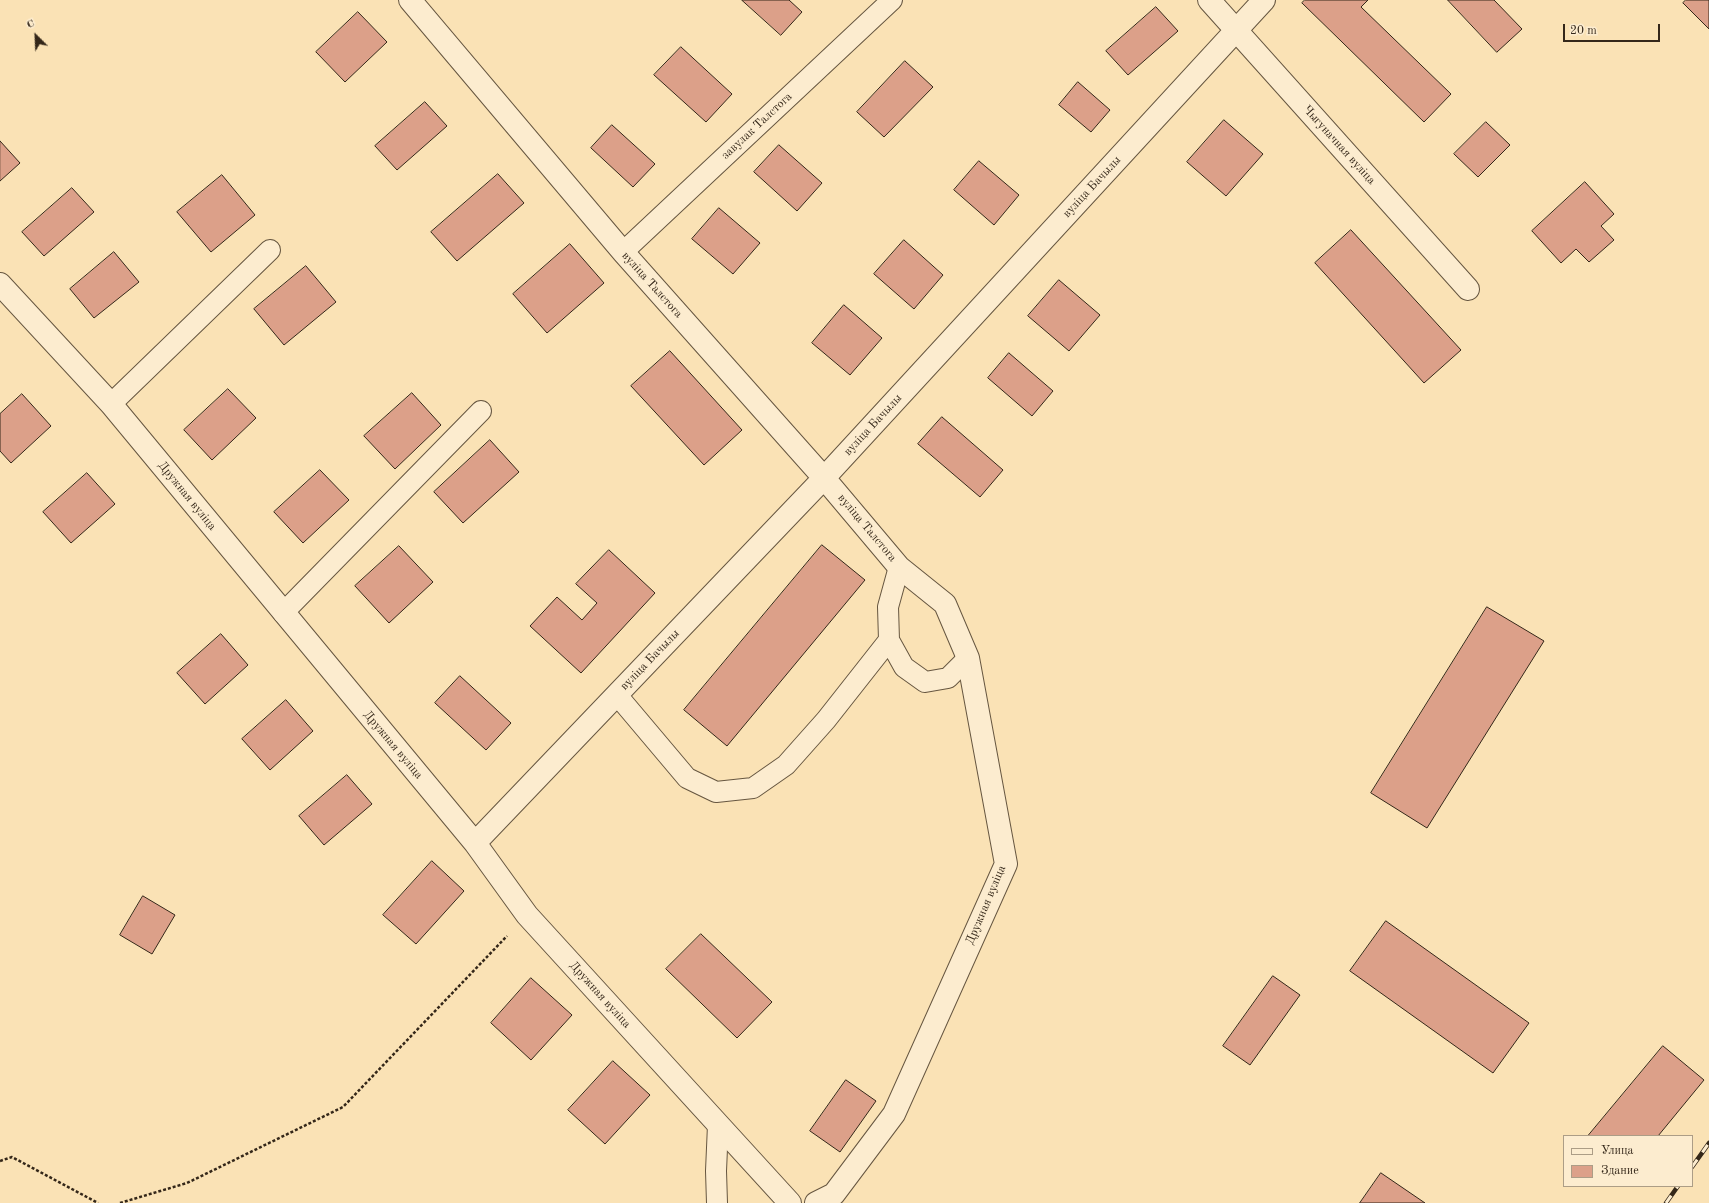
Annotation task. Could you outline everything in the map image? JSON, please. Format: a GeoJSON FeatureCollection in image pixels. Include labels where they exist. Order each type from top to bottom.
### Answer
{"type":"FeatureCollection","features":[{"type":"Feature","properties":{"kind":"street","name":"вуліца Талстога"},"geometry":{"type":"LineString","coordinates":[[410,0],[623,252],[824,478],[899,567]]}},
{"type":"Feature","properties":{"kind":"street","name":"Чыгуначная вуліца"},"geometry":{"type":"LineString","coordinates":[[1209,0],[1468,289]]}},
{"type":"Feature","properties":{"kind":"street","name":"вуліца Бачылы"},"geometry":{"type":"LineString","coordinates":[[474,843],[824,478],[1264,0]]}},
{"type":"Feature","properties":{"kind":"street","name":"Дружная вуліца"},"geometry":{"type":"LineString","coordinates":[[0,284],[112,404],[474,843],[527,915],[790,1203]]}},
{"type":"Feature","properties":{"kind":"street","name":"Дружная вуліца"},"geometry":{"type":"LineString","coordinates":[[816,1203],[834,1194],[894,1114],[1006,864],[968,658],[946,604],[899,567]]}},
{"type":"Feature","properties":{"kind":"lane","name":"завулак Талстога"},"geometry":{"type":"LineString","coordinates":[[623,252],[892,0]]}},
{"type":"Feature","properties":{"kind":"lane"},"geometry":{"type":"LineString","coordinates":[[112,404],[270,250]]}},
{"type":"Feature","properties":{"kind":"lane"},"geometry":{"type":"LineString","coordinates":[[283,613],[481,411]]}},
{"type":"Feature","properties":{"kind":"lane"},"geometry":{"type":"LineString","coordinates":[[899,567],[888,607],[890,640],[904,667],[925,682],[948,678],[968,658]]}},
{"type":"Feature","properties":{"kind":"lane"},"geometry":{"type":"LineString","coordinates":[[617,695],[687,778],[716,792],[753,788],[786,765],[826,720],[890,640]]}},
{"type":"Feature","properties":{"kind":"lane"},"geometry":{"type":"LineString","coordinates":[[717,1203],[716,1171],[718,1124]]}},
{"type":"Feature","properties":{"kind":"path"},"geometry":{"type":"LineString","coordinates":[[120,1203],[187,1183],[343,1107],[527,915]]}},
{"type":"Feature","properties":{"kind":"path"},"geometry":{"type":"LineString","coordinates":[[0,1161],[12,1157],[98,1203]]}},
{"type":"Feature","properties":{"kind":"building"},"geometry":{"type":"Polygon","coordinates":[[[742,0],[789,0],[802,12],[781,35],[742,0]]]}},
{"type":"Feature","properties":{"kind":"building"},"geometry":{"type":"Polygon","coordinates":[[[1305,0],[1368,0],[1361,7],[1451,94],[1424,122],[1302,3],[1305,0]]]}},
{"type":"Feature","properties":{"kind":"building"},"geometry":{"type":"Polygon","coordinates":[[[1448,0],[1494,0],[1522,29],[1497,52],[1448,0]]]}},
{"type":"Feature","properties":{"kind":"building"},"geometry":{"type":"Polygon","coordinates":[[[1686,0],[1709,0],[1709,29],[1683,3],[1686,0]]]}},
{"type":"Feature","properties":{"kind":"building"},"geometry":{"type":"Polygon","coordinates":[[[1156,7],[1178,31],[1128,75],[1106,51],[1156,7]]]}},
{"type":"Feature","properties":{"kind":"building"},"geometry":{"type":"Polygon","coordinates":[[[358,12],[387,42],[345,82],[316,52],[358,12]]]}},
{"type":"Feature","properties":{"kind":"building"},"geometry":{"type":"Polygon","coordinates":[[[681,47],[732,94],[706,122],[654,75],[681,47]]]}},
{"type":"Feature","properties":{"kind":"building"},"geometry":{"type":"Polygon","coordinates":[[[905,61],[933,87],[884,137],[857,112],[905,61]]]}},
{"type":"Feature","properties":{"kind":"building"},"geometry":{"type":"Polygon","coordinates":[[[1078,82],[1110,110],[1091,132],[1059,105],[1078,82]]]}},
{"type":"Feature","properties":{"kind":"building"},"geometry":{"type":"Polygon","coordinates":[[[425,102],[447,126],[397,170],[375,146],[425,102]]]}},
{"type":"Feature","properties":{"kind":"building"},"geometry":{"type":"Polygon","coordinates":[[[1224,120],[1263,154],[1226,196],[1187,162],[1224,120]]]}},
{"type":"Feature","properties":{"kind":"building"},"geometry":{"type":"Polygon","coordinates":[[[1486,122],[1510,145],[1478,177],[1454,154],[1486,122]]]}},
{"type":"Feature","properties":{"kind":"building"},"geometry":{"type":"Polygon","coordinates":[[[612,125],[655,164],[633,187],[591,148],[612,125]]]}},
{"type":"Feature","properties":{"kind":"building"},"geometry":{"type":"Polygon","coordinates":[[[0,141],[20,163],[0,181],[0,141]]]}},
{"type":"Feature","properties":{"kind":"building"},"geometry":{"type":"Polygon","coordinates":[[[779,145],[822,183],[797,211],[754,172],[779,145]]]}},
{"type":"Feature","properties":{"kind":"building"},"geometry":{"type":"Polygon","coordinates":[[[979,161],[1019,195],[994,225],[954,190],[979,161]]]}},
{"type":"Feature","properties":{"kind":"building"},"geometry":{"type":"Polygon","coordinates":[[[498,174],[524,203],[457,261],[431,232],[498,174]]]}},
{"type":"Feature","properties":{"kind":"building"},"geometry":{"type":"Polygon","coordinates":[[[222,175],[255,215],[211,252],[177,212],[222,175]]]}},
{"type":"Feature","properties":{"kind":"building"},"geometry":{"type":"Polygon","coordinates":[[[1585,182],[1614,214],[1601,226],[1614,240],[1589,262],[1576,249],[1561,263],[1532,231],[1585,182]]]}},
{"type":"Feature","properties":{"kind":"building"},"geometry":{"type":"Polygon","coordinates":[[[72,188],[94,212],[44,256],[22,232],[72,188]]]}},
{"type":"Feature","properties":{"kind":"building"},"geometry":{"type":"Polygon","coordinates":[[[719,208],[760,243],[733,274],[692,239],[719,208]]]}},
{"type":"Feature","properties":{"kind":"building"},"geometry":{"type":"Polygon","coordinates":[[[1351,230],[1461,350],[1424,383],[1315,263],[1351,230]]]}},
{"type":"Feature","properties":{"kind":"building"},"geometry":{"type":"Polygon","coordinates":[[[904,240],[943,275],[914,309],[874,274],[904,240]]]}},
{"type":"Feature","properties":{"kind":"building"},"geometry":{"type":"Polygon","coordinates":[[[570,244],[604,283],[547,333],[513,294],[570,244]]]}},
{"type":"Feature","properties":{"kind":"building"},"geometry":{"type":"Polygon","coordinates":[[[114,252],[139,282],[94,318],[70,289],[114,252]]]}},
{"type":"Feature","properties":{"kind":"building"},"geometry":{"type":"Polygon","coordinates":[[[306,266],[336,302],[284,345],[254,309],[306,266]]]}},
{"type":"Feature","properties":{"kind":"building"},"geometry":{"type":"Polygon","coordinates":[[[1059,280],[1100,315],[1069,351],[1028,316],[1059,280]]]}},
{"type":"Feature","properties":{"kind":"building"},"geometry":{"type":"Polygon","coordinates":[[[844,305],[882,338],[850,375],[812,343],[844,305]]]}},
{"type":"Feature","properties":{"kind":"building"},"geometry":{"type":"Polygon","coordinates":[[[670,351],[742,430],[704,465],[631,386],[670,351]]]}},
{"type":"Feature","properties":{"kind":"building"},"geometry":{"type":"Polygon","coordinates":[[[1009,353],[1053,391],[1032,416],[988,378],[1009,353]]]}},
{"type":"Feature","properties":{"kind":"building"},"geometry":{"type":"Polygon","coordinates":[[[228,389],[256,418],[212,460],[184,430],[228,389]]]}},
{"type":"Feature","properties":{"kind":"building"},"geometry":{"type":"Polygon","coordinates":[[[412,393],[441,425],[395,469],[364,436],[412,393]]]}},
{"type":"Feature","properties":{"kind":"building"},"geometry":{"type":"Polygon","coordinates":[[[22,394],[51,426],[11,463],[0,451],[0,414],[22,394]]]}},
{"type":"Feature","properties":{"kind":"building"},"geometry":{"type":"Polygon","coordinates":[[[942,417],[1003,470],[980,497],[918,444],[942,417]]]}},
{"type":"Feature","properties":{"kind":"building"},"geometry":{"type":"Polygon","coordinates":[[[490,440],[519,472],[463,523],[434,492],[490,440]]]}},
{"type":"Feature","properties":{"kind":"building"},"geometry":{"type":"Polygon","coordinates":[[[320,470],[349,500],[303,543],[274,512],[320,470]]]}},
{"type":"Feature","properties":{"kind":"building"},"geometry":{"type":"Polygon","coordinates":[[[87,473],[115,504],[71,543],[43,512],[87,473]]]}},
{"type":"Feature","properties":{"kind":"building"},"geometry":{"type":"Polygon","coordinates":[[[822,545],[865,580],[727,746],[684,710],[822,545]]]}},
{"type":"Feature","properties":{"kind":"building"},"geometry":{"type":"Polygon","coordinates":[[[399,546],[433,582],[389,623],[355,586],[399,546]]]}},
{"type":"Feature","properties":{"kind":"building"},"geometry":{"type":"Polygon","coordinates":[[[609,550],[655,593],[581,673],[530,626],[557,597],[582,620],[597,603],[576,584],[609,550]]]}},
{"type":"Feature","properties":{"kind":"building"},"geometry":{"type":"Polygon","coordinates":[[[1487,607],[1544,641],[1427,828],[1371,793],[1487,607]]]}},
{"type":"Feature","properties":{"kind":"building"},"geometry":{"type":"Polygon","coordinates":[[[221,634],[248,665],[205,704],[177,673],[221,634]]]}},
{"type":"Feature","properties":{"kind":"building"},"geometry":{"type":"Polygon","coordinates":[[[460,676],[511,723],[486,750],[435,703],[460,676]]]}},
{"type":"Feature","properties":{"kind":"building"},"geometry":{"type":"Polygon","coordinates":[[[286,700],[313,731],[270,770],[242,739],[286,700]]]}},
{"type":"Feature","properties":{"kind":"building"},"geometry":{"type":"Polygon","coordinates":[[[347,775],[372,804],[324,845],[299,816],[347,775]]]}},
{"type":"Feature","properties":{"kind":"building"},"geometry":{"type":"Polygon","coordinates":[[[432,861],[464,891],[416,944],[383,915],[432,861]]]}},
{"type":"Feature","properties":{"kind":"building"},"geometry":{"type":"Polygon","coordinates":[[[143,896],[175,915],[152,954],[120,935],[143,896]]]}},
{"type":"Feature","properties":{"kind":"building"},"geometry":{"type":"Polygon","coordinates":[[[1386,921],[1529,1023],[1493,1073],[1350,971],[1386,921]]]}},
{"type":"Feature","properties":{"kind":"building"},"geometry":{"type":"Polygon","coordinates":[[[701,934],[772,1002],[737,1038],[666,969],[701,934]]]}},
{"type":"Feature","properties":{"kind":"building"},"geometry":{"type":"Polygon","coordinates":[[[1273,976],[1300,995],[1250,1065],[1223,1046],[1273,976]]]}},
{"type":"Feature","properties":{"kind":"building"},"geometry":{"type":"Polygon","coordinates":[[[531,978],[572,1015],[531,1060],[491,1023],[531,978]]]}},
{"type":"Feature","properties":{"kind":"building"},"geometry":{"type":"Polygon","coordinates":[[[1663,1046],[1704,1080],[1659,1135],[1589,1135],[1663,1046]]]}},
{"type":"Feature","properties":{"kind":"building"},"geometry":{"type":"Polygon","coordinates":[[[613,1061],[650,1095],[605,1144],[568,1110],[613,1061]]]}},
{"type":"Feature","properties":{"kind":"building"},"geometry":{"type":"Polygon","coordinates":[[[846,1080],[876,1101],[840,1152],[810,1131],[846,1080]]]}},
{"type":"Feature","properties":{"kind":"building"},"geometry":{"type":"Polygon","coordinates":[[[1381,1173],[1425,1203],[1360,1203],[1381,1173]]]}},
{"type":"Feature","properties":{"kind":"railway"},"geometry":{"type":"LineString","coordinates":[[1693,1166],[1709,1143]]}},
{"type":"Feature","properties":{"kind":"railway"},"geometry":{"type":"LineString","coordinates":[[1666,1203],[1677,1187]]}}]}
